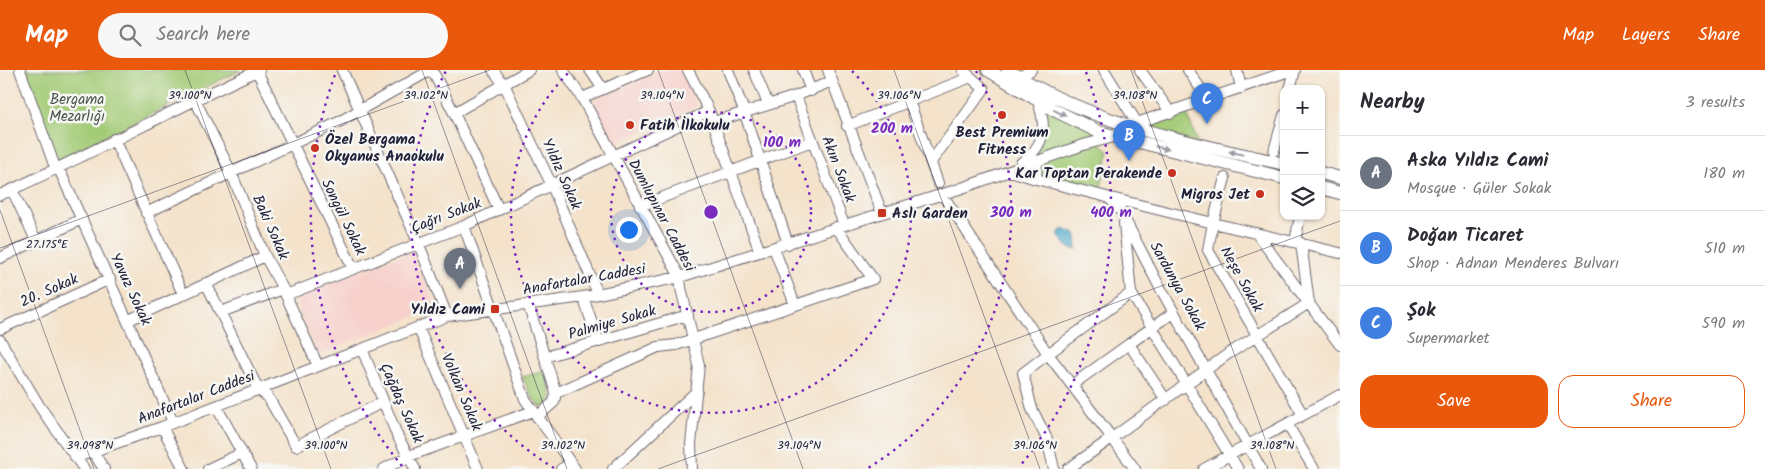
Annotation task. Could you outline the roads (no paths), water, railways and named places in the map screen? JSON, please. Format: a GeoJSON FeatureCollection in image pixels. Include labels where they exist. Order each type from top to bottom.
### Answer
{"type":"FeatureCollection","features":[{"type":"Feature","properties":{"kind":"main road"},"geometry":{"type":"LineString","coordinates":[[988,70],[1038,101],[1108,135],[1280,177]]}},
{"type":"Feature","properties":{"kind":"main road"},"geometry":{"type":"LineString","coordinates":[[1018,72],[1072,104],[1116,122],[1280,163]]}},
{"type":"Feature","properties":{"kind":"main road"},"geometry":{"type":"LineString","coordinates":[[1325,173],[1340,175]]}},
{"type":"Feature","properties":{"kind":"main road"},"geometry":{"type":"LineString","coordinates":[[1325,189],[1340,193]]}},
{"type":"Feature","properties":{"kind":"street","name":"Yavuz Sokak"},"geometry":{"type":"LineString","coordinates":[[20,70],[57,169],[129,320],[173,422]]}},
{"type":"Feature","properties":{"kind":"street"},"geometry":{"type":"LineString","coordinates":[[0,195],[258,70]]}},
{"type":"Feature","properties":{"kind":"street","name":"Songül Sokak"},"geometry":{"type":"LineString","coordinates":[[258,70],[353,268]]}},
{"type":"Feature","properties":{"kind":"street"},"geometry":{"type":"LineString","coordinates":[[342,70],[418,242],[447,316]]}},
{"type":"Feature","properties":{"kind":"street"},"geometry":{"type":"LineString","coordinates":[[146,212],[293,145],[431,70],[454,113],[499,210]]}},
{"type":"Feature","properties":{"kind":"street","name":"Yıldız Sokak"},"geometry":{"type":"LineString","coordinates":[[493,70],[505,86],[552,186],[598,294]]}},
{"type":"Feature","properties":{"kind":"street"},"geometry":{"type":"LineString","coordinates":[[454,113],[505,86],[529,70]]}},
{"type":"Feature","properties":{"kind":"street","name":"Dumlupınar Caddesi"},"geometry":{"type":"LineString","coordinates":[[563,70],[582,98],[680,277],[699,365],[691,444],[692,469]]}},
{"type":"Feature","properties":{"kind":"street"},"geometry":{"type":"LineString","coordinates":[[590,70],[602,89]]}},
{"type":"Feature","properties":{"kind":"street"},"geometry":{"type":"LineString","coordinates":[[582,98],[629,74],[648,70]]}},
{"type":"Feature","properties":{"kind":"street"},"geometry":{"type":"LineString","coordinates":[[688,70],[714,122],[760,252]]}},
{"type":"Feature","properties":{"kind":"street"},"geometry":{"type":"LineString","coordinates":[[728,70],[744,111],[788,244]]}},
{"type":"Feature","properties":{"kind":"street"},"geometry":{"type":"LineString","coordinates":[[754,70],[768,104]]}},
{"type":"Feature","properties":{"kind":"street"},"geometry":{"type":"LineString","coordinates":[[802,70],[811,91]]}},
{"type":"Feature","properties":{"kind":"street"},"geometry":{"type":"LineString","coordinates":[[828,70],[882,213]]}},
{"type":"Feature","properties":{"kind":"street"},"geometry":{"type":"LineString","coordinates":[[1104,70],[1134,125]]}},
{"type":"Feature","properties":{"kind":"street"},"geometry":{"type":"LineString","coordinates":[[1140,70],[1171,113]]}},
{"type":"Feature","properties":{"kind":"street"},"geometry":{"type":"LineString","coordinates":[[1188,70],[1208,100]]}},
{"type":"Feature","properties":{"kind":"street"},"geometry":{"type":"LineString","coordinates":[[1237,70],[1242,88]]}},
{"type":"Feature","properties":{"kind":"street"},"geometry":{"type":"LineString","coordinates":[[1108,135],[1294,70]]}},
{"type":"Feature","properties":{"kind":"street"},"geometry":{"type":"LineString","coordinates":[[1291,85],[1294,70]]}},
{"type":"Feature","properties":{"kind":"street"},"geometry":{"type":"LineString","coordinates":[[848,126],[909,101],[967,73],[984,89],[931,162]]}},
{"type":"Feature","properties":{"kind":"street"},"geometry":{"type":"LineString","coordinates":[[714,122],[811,91],[832,81]]}},
{"type":"Feature","properties":{"kind":"street","name":"Akın Sokak"},"geometry":{"type":"LineString","coordinates":[[795,305],[873,280],[840,226],[796,96]]}},
{"type":"Feature","properties":{"kind":"street","name":"Baki Sokak"},"geometry":{"type":"LineString","coordinates":[[195,100],[231,172],[265,256],[285,292],[318,366]]}},
{"type":"Feature","properties":{"kind":"street"},"geometry":{"type":"LineString","coordinates":[[909,101],[938,184]]}},
{"type":"Feature","properties":{"kind":"street"},"geometry":{"type":"LineString","coordinates":[[1010,172],[1034,154],[1042,139],[1042,115],[1038,101]]}},
{"type":"Feature","properties":{"kind":"street","name":"Çağrı Sokak"},"geometry":{"type":"LineString","coordinates":[[220,312],[285,292],[464,226],[552,186],[613,154],[709,111]]}},
{"type":"Feature","properties":{"kind":"street"},"geometry":{"type":"LineString","coordinates":[[1108,135],[1116,122]]}},
{"type":"Feature","properties":{"kind":"street"},"geometry":{"type":"LineString","coordinates":[[1274,151],[1280,129]]}},
{"type":"Feature","properties":{"kind":"street","name":"Anafartalar Caddesi"},"geometry":{"type":"LineString","coordinates":[[77,457],[162,427],[258,388],[447,316],[598,294],[680,277],[1010,172],[1108,135]]}},
{"type":"Feature","properties":{"kind":"street"},"geometry":{"type":"LineString","coordinates":[[114,139],[183,294]]}},
{"type":"Feature","properties":{"kind":"street"},"geometry":{"type":"LineString","coordinates":[[640,206],[812,141]]}},
{"type":"Feature","properties":{"kind":"street"},"geometry":{"type":"LineString","coordinates":[[1036,179],[1037,162]]}},
{"type":"Feature","properties":{"kind":"street"},"geometry":{"type":"LineString","coordinates":[[1010,172],[1340,253]]}},
{"type":"Feature","properties":{"kind":"street","name":"Neşe Sokak"},"geometry":{"type":"LineString","coordinates":[[1225,178],[1208,250],[1303,415]]}},
{"type":"Feature","properties":{"kind":"street"},"geometry":{"type":"LineString","coordinates":[[12,190],[36,240]]}},
{"type":"Feature","properties":{"kind":"street"},"geometry":{"type":"LineString","coordinates":[[942,194],[1048,354],[1135,469]]}},
{"type":"Feature","properties":{"kind":"street","name":"Sardunya Sokak"},"geometry":{"type":"LineString","coordinates":[[1107,197],[1118,206],[1261,469]]}},
{"type":"Feature","properties":{"kind":"street"},"geometry":{"type":"LineString","coordinates":[[1123,215],[1131,293],[1238,469]]}},
{"type":"Feature","properties":{"kind":"street"},"geometry":{"type":"LineString","coordinates":[[0,258],[82,219]]}},
{"type":"Feature","properties":{"kind":"street"},"geometry":{"type":"LineString","coordinates":[[1300,220],[1298,243],[1309,303]]}},
{"type":"Feature","properties":{"kind":"street"},"geometry":{"type":"LineString","coordinates":[[464,226],[495,309],[525,399],[573,467],[562,469]]}},
{"type":"Feature","properties":{"kind":"street"},"geometry":{"type":"LineString","coordinates":[[1256,233],[1340,345]]}},
{"type":"Feature","properties":{"kind":"street"},"geometry":{"type":"LineString","coordinates":[[556,393],[658,347],[676,345],[693,340],[795,305],[774,248]]}},
{"type":"Feature","properties":{"kind":"street"},"geometry":{"type":"LineString","coordinates":[[129,320],[265,256]]}},
{"type":"Feature","properties":{"kind":"street","name":"20. Sokak"},"geometry":{"type":"LineString","coordinates":[[0,329],[110,279]]}},
{"type":"Feature","properties":{"kind":"street"},"geometry":{"type":"LineString","coordinates":[[206,283],[258,388],[268,398],[296,446],[383,402]]}},
{"type":"Feature","properties":{"kind":"street"},"geometry":{"type":"LineString","coordinates":[[1054,469],[1047,439],[1032,409],[1023,373],[1131,293]]}},
{"type":"Feature","properties":{"kind":"street"},"geometry":{"type":"LineString","coordinates":[[583,296],[599,342]]}},
{"type":"Feature","properties":{"kind":"street"},"geometry":{"type":"LineString","coordinates":[[1068,469],[1256,336],[1309,303]]}},
{"type":"Feature","properties":{"kind":"street"},"geometry":{"type":"LineString","coordinates":[[384,469],[410,456],[535,414],[554,402],[556,393],[528,304]]}},
{"type":"Feature","properties":{"kind":"street"},"geometry":{"type":"LineString","coordinates":[[1072,385],[1174,312]]}},
{"type":"Feature","properties":{"kind":"street","name":"Palmiye Sokak"},"geometry":{"type":"LineString","coordinates":[[546,357],[688,315]]}},
{"type":"Feature","properties":{"kind":"street","name":"Volkan Sokak"},"geometry":{"type":"LineString","coordinates":[[418,327],[478,469]]}},
{"type":"Feature","properties":{"kind":"street"},"geometry":{"type":"LineString","coordinates":[[0,340],[40,407],[84,469]]}},
{"type":"Feature","properties":{"kind":"street"},"geometry":{"type":"LineString","coordinates":[[1128,344],[1166,400]]}},
{"type":"Feature","properties":{"kind":"street","name":"Çağdaş Sokak"},"geometry":{"type":"LineString","coordinates":[[362,349],[397,435],[410,456],[415,469]]}},
{"type":"Feature","properties":{"kind":"street"},"geometry":{"type":"LineString","coordinates":[[613,469],[697,391]]}},
{"type":"Feature","properties":{"kind":"street"},"geometry":{"type":"LineString","coordinates":[[1204,469],[1303,415],[1339,398]]}},
{"type":"Feature","properties":{"kind":"street"},"geometry":{"type":"LineString","coordinates":[[216,406],[251,469]]}},
{"type":"Feature","properties":{"kind":"street"},"geometry":{"type":"LineString","coordinates":[[1287,424],[1314,469]]}},
{"type":"Feature","properties":{"kind":"street"},"geometry":{"type":"LineString","coordinates":[[162,427],[184,469]]}},
{"type":"Feature","properties":{"kind":"street"},"geometry":{"type":"LineString","coordinates":[[93,452],[104,469]]}},
{"type":"Feature","properties":{"kind":"street"},"geometry":{"type":"LineString","coordinates":[[208,469],[242,453]]}},
{"type":"Feature","properties":{"kind":"water"},"geometry":{"type":"Polygon","coordinates":[[[1063,229],[1076,234],[1077,249],[1070,249],[1059,237],[1059,232],[1063,229]]]}},
{"type":"Feature","properties":{"kind":"place","name":"Best Premium Fitness"},"geometry":{"type":"Point","coordinates":[1002,115]}},
{"type":"Feature","properties":{"kind":"place","name":"Şok"},"geometry":{"type":"Point","coordinates":[1207,124]}},
{"type":"Feature","properties":{"kind":"place","name":"Fatih İlkokulu"},"geometry":{"type":"Point","coordinates":[630,125]}},
{"type":"Feature","properties":{"kind":"place","name":"Özel Bergama Okyanus Anaokulu"},"geometry":{"type":"Point","coordinates":[315,148]}},
{"type":"Feature","properties":{"kind":"place","name":"Doğan Ticaret"},"geometry":{"type":"Point","coordinates":[1129,161]}},
{"type":"Feature","properties":{"kind":"place","name":"Kar Toptan Perakende"},"geometry":{"type":"Point","coordinates":[1172,173]}},
{"type":"Feature","properties":{"kind":"place","name":"Migros Jet"},"geometry":{"type":"Point","coordinates":[1260,194]}},
{"type":"Feature","properties":{"kind":"place","name":"Aslı Garden"},"geometry":{"type":"Point","coordinates":[882,213]}},
{"type":"Feature","properties":{"kind":"place","name":"Aska Yıldız Cami"},"geometry":{"type":"Point","coordinates":[460,289]}},
{"type":"Feature","properties":{"kind":"place","name":"Yıldız Cami"},"geometry":{"type":"Point","coordinates":[495,309]}},
{"type":"Feature","properties":{"kind":"park label","name":"Bergama Mezarlığı"},"geometry":{"type":"Point","coordinates":[77,108]}}]}
